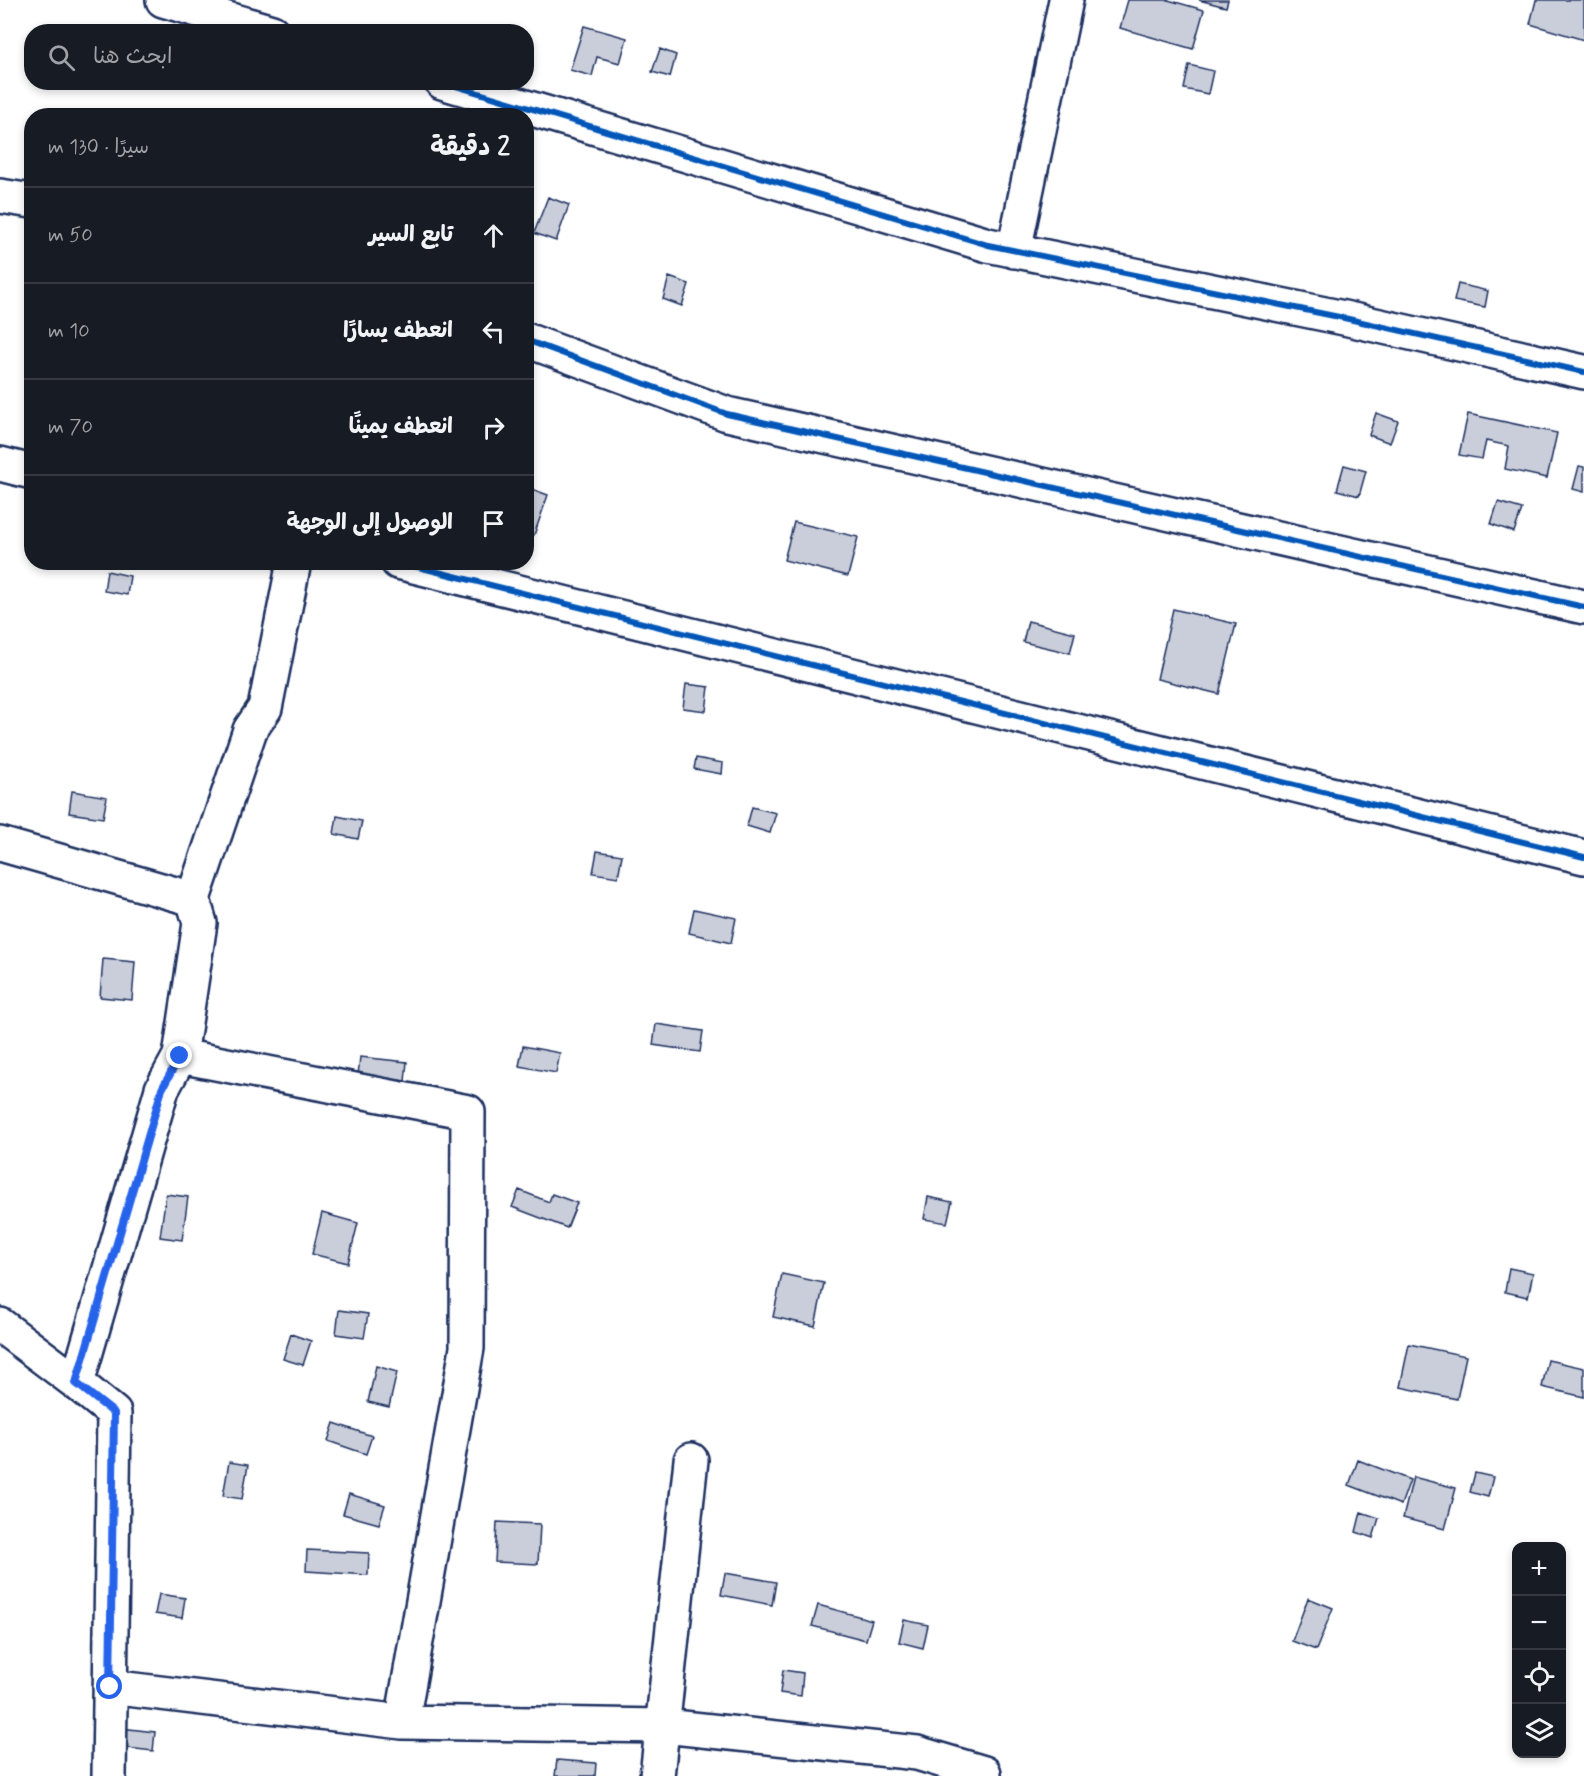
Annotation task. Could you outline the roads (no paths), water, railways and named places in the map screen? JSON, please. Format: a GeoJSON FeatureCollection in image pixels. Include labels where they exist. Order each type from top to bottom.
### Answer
{"type":"FeatureCollection","features":[{"type":"Feature","properties":{"kind":"street"},"geometry":{"type":"LineString","coordinates":[[163,0],[217,7],[254,24]]}},
{"type":"Feature","properties":{"kind":"street"},"geometry":{"type":"LineString","coordinates":[[1014,251],[1066,0]]}},
{"type":"Feature","properties":{"kind":"street"},"geometry":{"type":"LineString","coordinates":[[469,90],[529,108]]}},
{"type":"Feature","properties":{"kind":"street"},"geometry":{"type":"LineString","coordinates":[[534,110],[1014,251],[1344,318],[1584,372]]}},
{"type":"Feature","properties":{"kind":"street"},"geometry":{"type":"LineString","coordinates":[[0,196],[24,200]]}},
{"type":"Feature","properties":{"kind":"street"},"geometry":{"type":"LineString","coordinates":[[534,343],[727,414],[1584,607]]}},
{"type":"Feature","properties":{"kind":"street"},"geometry":{"type":"LineString","coordinates":[[0,464],[24,470]]}},
{"type":"Feature","properties":{"kind":"street"},"geometry":{"type":"LineString","coordinates":[[76,1383],[162,1089],[180,1056],[201,923],[193,899],[250,730],[265,708],[292,570]]}},
{"type":"Feature","properties":{"kind":"street"},"geometry":{"type":"LineString","coordinates":[[430,570],[1584,857]]}},
{"type":"Feature","properties":{"kind":"street"},"geometry":{"type":"LineString","coordinates":[[0,844],[193,899]]}},
{"type":"Feature","properties":{"kind":"street"},"geometry":{"type":"LineString","coordinates":[[180,1056],[468,1112],[466,1348],[402,1722]]}},
{"type":"Feature","properties":{"kind":"street"},"geometry":{"type":"LineString","coordinates":[[0,1325],[114,1413],[109,1776]]}},
{"type":"Feature","properties":{"kind":"street"},"geometry":{"type":"LineString","coordinates":[[657,1776],[691,1460]]}},
{"type":"Feature","properties":{"kind":"street"},"geometry":{"type":"LineString","coordinates":[[110,1687],[402,1722],[664,1725],[917,1753],[984,1773],[983,1776]]}}]}
